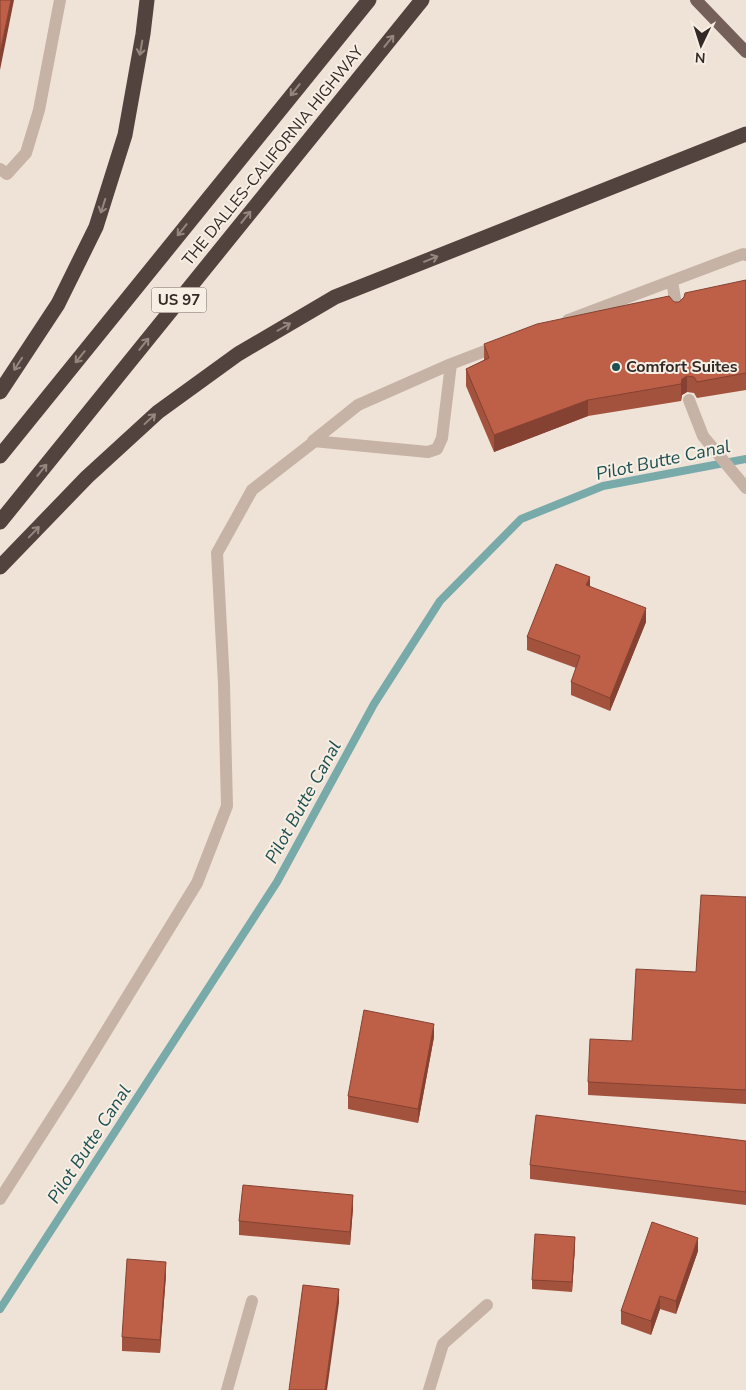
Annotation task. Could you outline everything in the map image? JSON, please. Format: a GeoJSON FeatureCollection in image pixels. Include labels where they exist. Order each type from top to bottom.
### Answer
{"type":"FeatureCollection","features":[{"type":"Feature","properties":{"kind":"highway"},"geometry":{"type":"LineString","coordinates":[[0,392],[58,304],[96,227],[126,135],[147,0]]}},
{"type":"Feature","properties":{"kind":"highway","name":"THE DALLES-CALIFORNIA HIGHWAY"},"geometry":{"type":"LineString","coordinates":[[0,456],[368,0]]}},
{"type":"Feature","properties":{"kind":"highway","name":"THE DALLES-CALIFORNIA HIGHWAY"},"geometry":{"type":"LineString","coordinates":[[0,522],[422,0]]}},
{"type":"Feature","properties":{"kind":"highway"},"geometry":{"type":"LineString","coordinates":[[0,567],[87,477],[158,412],[238,354],[334,297],[746,134]]}},
{"type":"Feature","properties":{"kind":"main road"},"geometry":{"type":"LineString","coordinates":[[696,0],[746,52]]}},
{"type":"Feature","properties":{"kind":"street"},"geometry":{"type":"LineString","coordinates":[[0,169],[7,174],[26,153],[39,110],[60,0]]}},
{"type":"Feature","properties":{"kind":"street"},"geometry":{"type":"LineString","coordinates":[[559,323],[746,255]]}},
{"type":"Feature","properties":{"kind":"street"},"geometry":{"type":"LineString","coordinates":[[672,281],[677,311]]}},
{"type":"Feature","properties":{"kind":"street"},"geometry":{"type":"LineString","coordinates":[[315,441],[312,440],[358,405],[451,364],[505,343]]}},
{"type":"Feature","properties":{"kind":"street"},"geometry":{"type":"LineString","coordinates":[[0,1199],[75,1082],[197,883],[227,806],[224,684],[217,553],[252,490],[315,441],[428,452],[436,449],[442,438],[451,364]]}},
{"type":"Feature","properties":{"kind":"street"},"geometry":{"type":"LineString","coordinates":[[689,400],[703,436],[746,488]]}},
{"type":"Feature","properties":{"kind":"street"},"geometry":{"type":"LineString","coordinates":[[227,1390],[252,1300]]}},
{"type":"Feature","properties":{"kind":"street"},"geometry":{"type":"LineString","coordinates":[[429,1390],[443,1344],[487,1305]]}},
{"type":"Feature","properties":{"kind":"building"},"geometry":{"type":"Polygon","coordinates":[[[0,0],[11,0],[0,53],[0,0]]]}},
{"type":"Feature","properties":{"kind":"building","name":"Comfort Suites"},"geometry":{"type":"Polygon","coordinates":[[[746,280],[746,373],[697,382],[694,377],[687,376],[682,379],[681,384],[588,400],[494,435],[466,369],[489,358],[484,344],[537,324],[669,296],[674,302],[679,302],[685,293],[746,280]]]}},
{"type":"Feature","properties":{"kind":"building"},"geometry":{"type":"Polygon","coordinates":[[[556,564],[590,577],[586,585],[646,608],[610,698],[571,682],[580,656],[527,637],[556,564]]]}},
{"type":"Feature","properties":{"kind":"building"},"geometry":{"type":"Polygon","coordinates":[[[701,895],[746,897],[746,1090],[588,1082],[590,1039],[632,1041],[636,969],[696,972],[701,895]]]}},
{"type":"Feature","properties":{"kind":"building"},"geometry":{"type":"Polygon","coordinates":[[[364,1010],[434,1024],[418,1109],[348,1096],[364,1010]]]}},
{"type":"Feature","properties":{"kind":"building"},"geometry":{"type":"Polygon","coordinates":[[[536,1115],[746,1141],[746,1192],[530,1165],[536,1115]]]}},
{"type":"Feature","properties":{"kind":"building"},"geometry":{"type":"Polygon","coordinates":[[[243,1185],[353,1195],[350,1232],[239,1221],[243,1185]]]}},
{"type":"Feature","properties":{"kind":"building"},"geometry":{"type":"Polygon","coordinates":[[[652,1222],[698,1238],[676,1301],[660,1296],[651,1321],[621,1311],[652,1222]]]}},
{"type":"Feature","properties":{"kind":"building"},"geometry":{"type":"Polygon","coordinates":[[[535,1234],[575,1237],[572,1282],[532,1280],[535,1234]]]}},
{"type":"Feature","properties":{"kind":"building"},"geometry":{"type":"Polygon","coordinates":[[[127,1259],[166,1262],[160,1340],[122,1337],[127,1259]]]}},
{"type":"Feature","properties":{"kind":"building"},"geometry":{"type":"Polygon","coordinates":[[[303,1285],[339,1289],[325,1390],[289,1390],[303,1285]]]}},
{"type":"Feature","properties":{"kind":"waterway","name":"Pilot Butte Canal"},"geometry":{"type":"LineString","coordinates":[[0,1309],[277,882],[374,704],[440,601],[521,519],[603,486],[746,459]]}},
{"type":"Feature","properties":{"kind":"place","name":"Comfort Suites"},"geometry":{"type":"Point","coordinates":[616,367]}}]}
